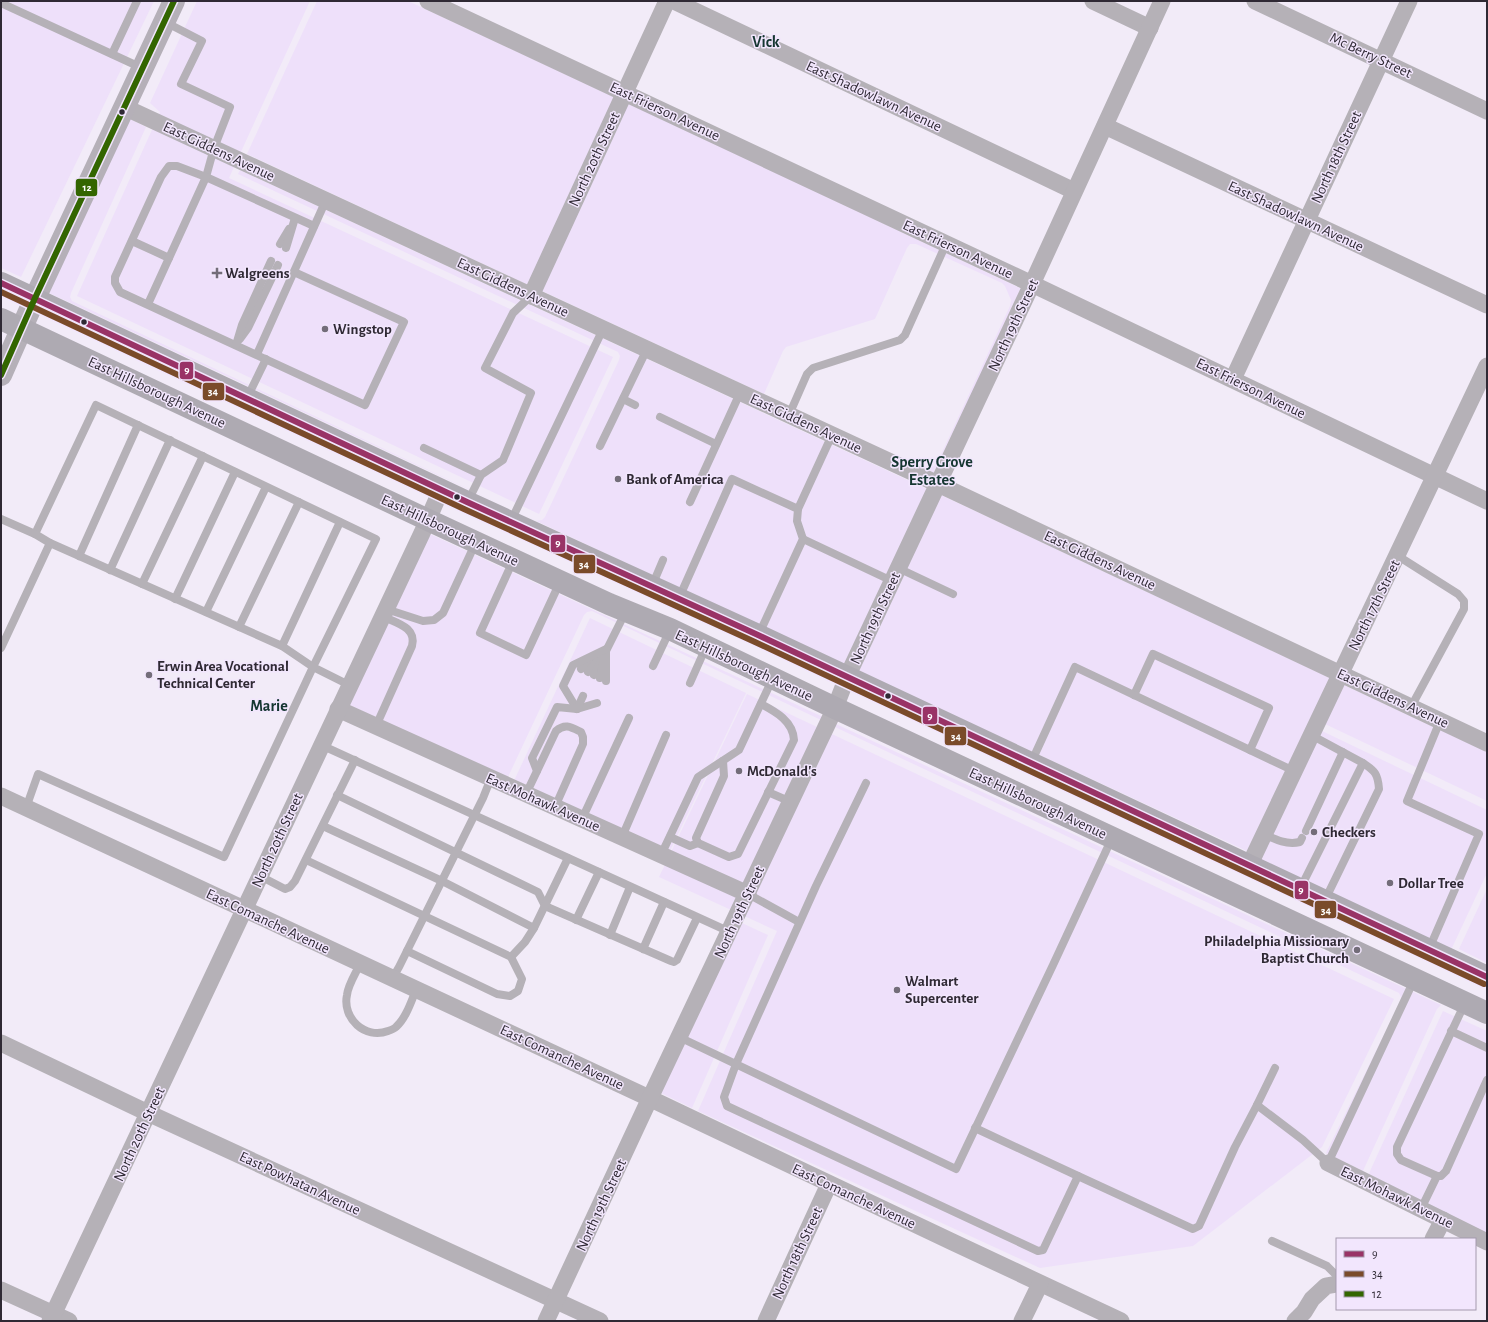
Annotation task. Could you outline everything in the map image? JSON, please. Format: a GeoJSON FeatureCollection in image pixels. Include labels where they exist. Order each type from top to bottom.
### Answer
{"type":"FeatureCollection","features":[{"type":"Feature","properties":{"kind":"main road"},"geometry":{"type":"LineString","coordinates":[[1,374],[174,1]]}},
{"type":"Feature","properties":{"kind":"main road"},"geometry":{"type":"LineString","coordinates":[[1,283],[441,490],[758,635],[1487,977]]}},
{"type":"Feature","properties":{"kind":"main road","name":"East Hillsborough Avenue"},"geometry":{"type":"LineString","coordinates":[[1,319],[428,520],[670,630],[1487,1013]]}},
{"type":"Feature","properties":{"kind":"street","name":"East Frierson Avenue"},"geometry":{"type":"LineString","coordinates":[[428,1],[1032,284],[1487,501]]}},
{"type":"Feature","properties":{"kind":"street","name":"North 20th Street"},"geometry":{"type":"LineString","coordinates":[[531,296],[667,1]]}},
{"type":"Feature","properties":{"kind":"street","name":"East Shadowlawn Avenue"},"geometry":{"type":"LineString","coordinates":[[674,1],[1074,191]]}},
{"type":"Feature","properties":{"kind":"street"},"geometry":{"type":"LineString","coordinates":[[1093,1],[1150,28]]}},
{"type":"Feature","properties":{"kind":"street","name":"North 19th Street"},"geometry":{"type":"LineString","coordinates":[[546,1321],[835,708],[847,677],[1032,284],[1162,1]]}},
{"type":"Feature","properties":{"kind":"street","name":"Mc Berry Street"},"geometry":{"type":"LineString","coordinates":[[1255,1],[1487,111]]}},
{"type":"Feature","properties":{"kind":"street","name":"North 18th Street"},"geometry":{"type":"LineString","coordinates":[[1233,379],[1409,1]]}},
{"type":"Feature","properties":{"kind":"street","name":"East Giddens Avenue"},"geometry":{"type":"LineString","coordinates":[[124,107],[938,484],[1487,743]]}},
{"type":"Feature","properties":{"kind":"street","name":"East Shadowlawn Avenue"},"geometry":{"type":"LineString","coordinates":[[1105,126],[1487,306]]}},
{"type":"Feature","properties":{"kind":"street","name":"North 17th Street"},"geometry":{"type":"LineString","coordinates":[[1249,866],[1398,556],[1487,366]]}},
{"type":"Feature","properties":{"kind":"street","name":"North 20th Street"},"geometry":{"type":"LineString","coordinates":[[52,1317],[441,490]]}},
{"type":"Feature","properties":{"kind":"street","name":"East Mohawk Avenue"},"geometry":{"type":"LineString","coordinates":[[338,709],[748,894]]}},
{"type":"Feature","properties":{"kind":"street","name":"East Comanche Avenue"},"geometry":{"type":"LineString","coordinates":[[1,796],[650,1098],[1040,1284],[1121,1321]]}},
{"type":"Feature","properties":{"kind":"street","name":"East Powhatan Avenue"},"geometry":{"type":"LineString","coordinates":[[1,1043],[148,1113],[600,1321]]}},
{"type":"Feature","properties":{"kind":"street","name":"East Mohawk Avenue"},"geometry":{"type":"LineString","coordinates":[[1328,1163],[1487,1242]]}},
{"type":"Feature","properties":{"kind":"street","name":"North 18th Street"},"geometry":{"type":"LineString","coordinates":[[766,1321],[829,1184]]}},
{"type":"Feature","properties":{"kind":"street"},"geometry":{"type":"LineString","coordinates":[[1434,1238],[1443,1220]]}},
{"type":"Feature","properties":{"kind":"street"},"geometry":{"type":"LineString","coordinates":[[1022,1321],[1040,1284]]}},
{"type":"Feature","properties":{"kind":"street"},"geometry":{"type":"LineString","coordinates":[[1295,1321],[1304,1312],[1312,1299],[1326,1286],[1336,1284]]}},
{"type":"Feature","properties":{"kind":"street"},"geometry":{"type":"LineString","coordinates":[[1,1290],[52,1317],[69,1321]]}},
{"type":"Feature","properties":{"kind":"lane"},"geometry":{"type":"LineString","coordinates":[[112,54],[136,1]]}},
{"type":"Feature","properties":{"kind":"lane"},"geometry":{"type":"LineString","coordinates":[[1,3],[142,68]]}},
{"type":"Feature","properties":{"kind":"lane"},"geometry":{"type":"LineString","coordinates":[[148,304],[206,177],[214,148],[230,107],[181,84],[202,41],[164,21]]}},
{"type":"Feature","properties":{"kind":"lane"},"geometry":{"type":"LineString","coordinates":[[294,272],[404,322],[364,406],[256,354],[120,292],[115,283],[115,277],[161,177],[169,166],[177,166],[206,177],[314,226]]}},
{"type":"Feature","properties":{"kind":"lane"},"geometry":{"type":"LineString","coordinates":[[256,354],[326,200]]}},
{"type":"Feature","properties":{"kind":"lane"},"geometry":{"type":"LineString","coordinates":[[283,246],[295,218]]}},
{"type":"Feature","properties":{"kind":"lane"},"geometry":{"type":"LineString","coordinates":[[132,241],[169,258]]}},
{"type":"Feature","properties":{"kind":"lane"},"geometry":{"type":"LineString","coordinates":[[789,415],[807,374],[813,368],[900,340],[905,335],[946,244]]}},
{"type":"Feature","properties":{"kind":"lane"},"geometry":{"type":"LineString","coordinates":[[236,345],[242,325],[274,263]]}},
{"type":"Feature","properties":{"kind":"lane"},"geometry":{"type":"LineString","coordinates":[[467,502],[481,475],[502,460],[531,393],[485,368],[513,313],[531,296]]}},
{"type":"Feature","properties":{"kind":"lane"},"geometry":{"type":"LineString","coordinates":[[511,522],[603,329]]}},
{"type":"Feature","properties":{"kind":"lane"},"geometry":{"type":"LineString","coordinates":[[600,446],[647,349]]}},
{"type":"Feature","properties":{"kind":"lane"},"geometry":{"type":"LineString","coordinates":[[247,398],[266,359]]}},
{"type":"Feature","properties":{"kind":"lane"},"geometry":{"type":"LineString","coordinates":[[690,502],[740,392]]}},
{"type":"Feature","properties":{"kind":"lane"},"geometry":{"type":"LineString","coordinates":[[623,398],[635,405]]}},
{"type":"Feature","properties":{"kind":"lane"},"geometry":{"type":"LineString","coordinates":[[26,808],[38,774],[224,856],[312,667],[376,540],[96,405],[35,534]]}},
{"type":"Feature","properties":{"kind":"lane"},"geometry":{"type":"LineString","coordinates":[[660,417],[716,444]]}},
{"type":"Feature","properties":{"kind":"lane"},"geometry":{"type":"LineString","coordinates":[[80,556],[138,425]]}},
{"type":"Feature","properties":{"kind":"lane"},"geometry":{"type":"LineString","coordinates":[[758,635],[803,539],[797,520],[798,510],[832,435]]}},
{"type":"Feature","properties":{"kind":"lane"},"geometry":{"type":"LineString","coordinates":[[110,570],[170,440]]}},
{"type":"Feature","properties":{"kind":"lane"},"geometry":{"type":"LineString","coordinates":[[424,448],[481,475]]}},
{"type":"Feature","properties":{"kind":"lane"},"geometry":{"type":"LineString","coordinates":[[142,584],[203,456]]}},
{"type":"Feature","properties":{"kind":"lane"},"geometry":{"type":"LineString","coordinates":[[175,599],[235,472]]}},
{"type":"Feature","properties":{"kind":"lane"},"geometry":{"type":"LineString","coordinates":[[679,599],[732,479],[798,510]]}},
{"type":"Feature","properties":{"kind":"lane"},"geometry":{"type":"LineString","coordinates":[[206,612],[266,487]]}},
{"type":"Feature","properties":{"kind":"lane"},"geometry":{"type":"LineString","coordinates":[[239,627],[299,502]]}},
{"type":"Feature","properties":{"kind":"lane"},"geometry":{"type":"LineString","coordinates":[[1,520],[282,646],[312,667],[349,685]]}},
{"type":"Feature","properties":{"kind":"lane"},"geometry":{"type":"LineString","coordinates":[[282,646],[340,522]]}},
{"type":"Feature","properties":{"kind":"lane"},"geometry":{"type":"LineString","coordinates":[[803,539],[952,594]]}},
{"type":"Feature","properties":{"kind":"lane"},"geometry":{"type":"LineString","coordinates":[[384,612],[423,621],[434,620],[443,613],[476,542]]}},
{"type":"Feature","properties":{"kind":"lane"},"geometry":{"type":"LineString","coordinates":[[1,648],[50,543]]}},
{"type":"Feature","properties":{"kind":"lane"},"geometry":{"type":"LineString","coordinates":[[1398,556],[1458,594],[1464,601],[1464,609],[1411,707]]}},
{"type":"Feature","properties":{"kind":"lane"},"geometry":{"type":"LineString","coordinates":[[514,559],[480,633],[526,655],[560,581]]}},
{"type":"Feature","properties":{"kind":"lane"},"geometry":{"type":"LineString","coordinates":[[651,587],[663,560]]}},
{"type":"Feature","properties":{"kind":"lane"},"geometry":{"type":"LineString","coordinates":[[606,649],[594,675],[626,610]]}},
{"type":"Feature","properties":{"kind":"lane"},"geometry":{"type":"LineString","coordinates":[[376,726],[412,646],[414,638],[408,629],[384,612]]}},
{"type":"Feature","properties":{"kind":"lane"},"geometry":{"type":"LineString","coordinates":[[653,666],[670,630]]}},
{"type":"Feature","properties":{"kind":"lane"},"geometry":{"type":"LineString","coordinates":[[690,683],[706,647]]}},
{"type":"Feature","properties":{"kind":"lane"},"geometry":{"type":"LineString","coordinates":[[577,709],[564,686],[573,665],[606,649]]}},
{"type":"Feature","properties":{"kind":"lane"},"geometry":{"type":"LineString","coordinates":[[1134,695],[1153,654],[1269,708],[1250,750]]}},
{"type":"Feature","properties":{"kind":"lane"},"geometry":{"type":"LineString","coordinates":[[1030,763],[1075,667],[1294,771]]}},
{"type":"Feature","properties":{"kind":"lane"},"geometry":{"type":"LineString","coordinates":[[661,855],[698,778],[739,750],[773,678]]}},
{"type":"Feature","properties":{"kind":"lane"},"geometry":{"type":"LineString","coordinates":[[577,709],[584,697],[577,709]]}},
{"type":"Feature","properties":{"kind":"lane"},"geometry":{"type":"LineString","coordinates":[[670,837],[690,846],[698,843],[729,857],[738,854],[794,740],[793,732],[787,722],[778,713],[761,704]]}},
{"type":"Feature","properties":{"kind":"lane"},"geometry":{"type":"LineString","coordinates":[[537,771],[532,758],[558,707],[577,709]]}},
{"type":"Feature","properties":{"kind":"lane"},"geometry":{"type":"LineString","coordinates":[[582,819],[629,718]]}},
{"type":"Feature","properties":{"kind":"lane"},"geometry":{"type":"LineString","coordinates":[[1428,950],[1479,834],[1407,800],[1440,721]]}},
{"type":"Feature","properties":{"kind":"lane"},"geometry":{"type":"LineString","coordinates":[[526,794],[556,730],[561,727],[568,726],[581,732],[583,744],[555,807]]}},
{"type":"Feature","properties":{"kind":"lane"},"geometry":{"type":"LineString","coordinates":[[622,837],[666,735]]}},
{"type":"Feature","properties":{"kind":"lane"},"geometry":{"type":"LineString","coordinates":[[1311,735],[1371,768],[1378,778],[1379,788],[1324,901]]}},
{"type":"Feature","properties":{"kind":"lane"},"geometry":{"type":"LineString","coordinates":[[321,745],[730,932]]}},
{"type":"Feature","properties":{"kind":"lane"},"geometry":{"type":"LineString","coordinates":[[1264,834],[1279,841],[1292,844],[1300,842],[1343,752]]}},
{"type":"Feature","properties":{"kind":"lane"},"geometry":{"type":"LineString","coordinates":[[260,876],[285,889],[290,887],[295,881],[355,760]]}},
{"type":"Feature","properties":{"kind":"lane"},"geometry":{"type":"LineString","coordinates":[[698,843],[696,838],[724,776],[723,761]]}},
{"type":"Feature","properties":{"kind":"lane"},"geometry":{"type":"LineString","coordinates":[[1299,889],[1363,763]]}},
{"type":"Feature","properties":{"kind":"lane"},"geometry":{"type":"LineString","coordinates":[[392,978],[407,951],[483,798],[490,778]]}},
{"type":"Feature","properties":{"kind":"lane"},"geometry":{"type":"LineString","coordinates":[[866,783],[799,922],[736,1064],[724,1098],[727,1106],[1038,1251],[1043,1250],[1078,1176]]}},
{"type":"Feature","properties":{"kind":"lane"},"geometry":{"type":"LineString","coordinates":[[768,792],[791,802]]}},
{"type":"Feature","properties":{"kind":"lane"},"geometry":{"type":"LineString","coordinates":[[337,795],[538,892],[545,906],[674,962],[677,960],[697,918]]}},
{"type":"Feature","properties":{"kind":"lane"},"geometry":{"type":"LineString","coordinates":[[323,826],[442,881],[534,928]]}},
{"type":"Feature","properties":{"kind":"lane"},"geometry":{"type":"LineString","coordinates":[[679,1037],[956,1168],[1112,838]]}},
{"type":"Feature","properties":{"kind":"lane"},"geometry":{"type":"LineString","coordinates":[[511,957],[525,942],[534,928],[568,858]]}},
{"type":"Feature","properties":{"kind":"lane"},"geometry":{"type":"LineString","coordinates":[[306,860],[511,957],[522,979],[518,991],[510,996],[497,994],[407,951]]}},
{"type":"Feature","properties":{"kind":"lane"},"geometry":{"type":"LineString","coordinates":[[576,920],[599,872]]}},
{"type":"Feature","properties":{"kind":"lane"},"geometry":{"type":"LineString","coordinates":[[610,935],[630,886]]}},
{"type":"Feature","properties":{"kind":"lane"},"geometry":{"type":"LineString","coordinates":[[748,894],[799,922]]}},
{"type":"Feature","properties":{"kind":"lane"},"geometry":{"type":"LineString","coordinates":[[643,949],[664,902]]}},
{"type":"Feature","properties":{"kind":"lane"},"geometry":{"type":"LineString","coordinates":[[360,964],[346,994],[347,1007],[354,1024],[361,1030],[382,1034],[395,1029],[402,1020],[416,990]]}},
{"type":"Feature","properties":{"kind":"lane"},"geometry":{"type":"LineString","coordinates":[[1257,1105],[1303,1140],[1328,1163],[1415,979]]}},
{"type":"Feature","properties":{"kind":"lane"},"geometry":{"type":"LineString","coordinates":[[1465,1002],[1397,1147],[1397,1154],[1401,1160],[1437,1176],[1441,1176],[1446,1171],[1487,1080]]}},
{"type":"Feature","properties":{"kind":"lane"},"geometry":{"type":"LineString","coordinates":[[1452,1032],[1487,1048]]}},
{"type":"Feature","properties":{"kind":"lane"},"geometry":{"type":"LineString","coordinates":[[975,1128],[1193,1229],[1198,1226],[1235,1147],[1275,1068]]}},
{"type":"Feature","properties":{"kind":"lane"},"geometry":{"type":"LineString","coordinates":[[1421,1209],[1437,1176]]}},
{"type":"Feature","properties":{"kind":"lane"},"geometry":{"type":"LineString","coordinates":[[1272,1241],[1327,1266],[1336,1275]]}},
{"type":"Feature","properties":{"kind":"shaded area"},"geometry":{"type":"Polygon","coordinates":[[[1,1],[154,1],[21,277],[1,268],[1,1]]]}},
{"type":"Feature","properties":{"kind":"shaded area"},"geometry":{"type":"Polygon","coordinates":[[[197,1],[310,1],[229,178],[613,357],[539,514],[77,296],[160,112],[150,103],[197,1]]]}},
{"type":"Feature","properties":{"kind":"shaded area"},"geometry":{"type":"Polygon","coordinates":[[[317,1],[408,1],[614,97],[528,285],[247,154],[317,1]]]}},
{"type":"Feature","properties":{"kind":"shaded area"},"geometry":{"type":"Polygon","coordinates":[[[628,103],[1022,289],[934,473],[927,469],[937,463],[1010,306],[1011,300],[1005,286],[1002,283],[916,244],[910,244],[875,319],[786,347],[764,394],[542,291],[628,103]]]}},
{"type":"Feature","properties":{"kind":"shaded area"},"geometry":{"type":"Polygon","coordinates":[[[128,118],[146,127],[71,293],[70,297],[72,301],[512,510],[47,292],[128,118]]]}},
{"type":"Feature","properties":{"kind":"shaded area"},"geometry":{"type":"Polygon","coordinates":[[[240,170],[927,489],[844,665],[536,521],[542,520],[545,517],[619,360],[620,356],[618,352],[238,174],[240,170]]]}},
{"type":"Feature","properties":{"kind":"shaded area"},"geometry":{"type":"Polygon","coordinates":[[[941,495],[1330,678],[1247,851],[858,671],[941,495]]]}},
{"type":"Feature","properties":{"kind":"shaded area"},"geometry":{"type":"Polygon","coordinates":[[[430,534],[823,717],[821,720],[592,611],[587,612],[584,615],[508,777],[348,705],[430,534]]]}},
{"type":"Feature","properties":{"kind":"shaded area"},"geometry":{"type":"Polygon","coordinates":[[[590,618],[746,693],[668,855],[513,783],[590,618]]]}},
{"type":"Feature","properties":{"kind":"shaded area"},"geometry":{"type":"Polygon","coordinates":[[[1344,685],[1487,752],[1487,801],[1325,724],[1344,685]]]}},
{"type":"Feature","properties":{"kind":"shaded area"},"geometry":{"type":"Polygon","coordinates":[[[747,694],[1394,999],[1322,1147],[1193,1246],[1040,1268],[698,1111],[777,931],[659,877],[747,694]]]}},
{"type":"Feature","properties":{"kind":"shaded area"},"geometry":{"type":"Polygon","coordinates":[[[836,724],[1441,1005],[1437,1009],[1363,1171],[1326,1153],[1400,1002],[1401,997],[1399,993],[835,727],[836,724]]]}},
{"type":"Feature","properties":{"kind":"shaded area"},"geometry":{"type":"Polygon","coordinates":[[[1320,730],[1487,810],[1487,873],[1451,950],[1257,860],[1320,730]]]}},
{"type":"Feature","properties":{"kind":"shaded area"},"geometry":{"type":"Polygon","coordinates":[[[1487,889],[1487,963],[1459,949],[1487,889]]]}},
{"type":"Feature","properties":{"kind":"shaded area"},"geometry":{"type":"Polygon","coordinates":[[[742,923],[768,935],[692,1108],[661,1093],[742,923]]]}},
{"type":"Feature","properties":{"kind":"shaded area"},"geometry":{"type":"Polygon","coordinates":[[[1443,1011],[1487,1031],[1487,1235],[1366,1180],[1443,1011]]]}},
{"type":"Feature","properties":{"kind":"transit line","name":"12"},"geometry":{"type":"LineString","coordinates":[[1,375],[35,298],[174,1]]}},
{"type":"Feature","properties":{"kind":"transit line","name":"9"},"geometry":{"type":"LineString","coordinates":[[1,283],[467,502],[758,635],[1487,977]]}},
{"type":"Feature","properties":{"kind":"transit line","name":"34"},"geometry":{"type":"LineString","coordinates":[[1,292],[464,509],[755,642],[1484,984]]}},
{"type":"Feature","properties":{"kind":"place","name":"Walgreens"},"geometry":{"type":"Point","coordinates":[217,273]}},
{"type":"Feature","properties":{"kind":"place","name":"Wingstop"},"geometry":{"type":"Point","coordinates":[325,329]}},
{"type":"Feature","properties":{"kind":"place","name":"Bank of America"},"geometry":{"type":"Point","coordinates":[618,479]}},
{"type":"Feature","properties":{"kind":"place","name":"Erwin Area Vocational Technical Center"},"geometry":{"type":"Point","coordinates":[149,675]}},
{"type":"Feature","properties":{"kind":"place","name":"McDonald's"},"geometry":{"type":"Point","coordinates":[739,771]}},
{"type":"Feature","properties":{"kind":"place","name":"Checkers"},"geometry":{"type":"Point","coordinates":[1314,832]}},
{"type":"Feature","properties":{"kind":"place","name":"Dollar Tree"},"geometry":{"type":"Point","coordinates":[1390,883]}},
{"type":"Feature","properties":{"kind":"place","name":"Philadelphia Missionary Baptist Church"},"geometry":{"type":"Point","coordinates":[1357,950]}},
{"type":"Feature","properties":{"kind":"place","name":"Walmart Supercenter"},"geometry":{"type":"Point","coordinates":[897,990]}},
{"type":"Feature","properties":{"kind":"district","name":"Vick"},"geometry":{"type":"Point","coordinates":[766,41]}},
{"type":"Feature","properties":{"kind":"district","name":"Sperry Grove Estates"},"geometry":{"type":"Point","coordinates":[932,470]}},
{"type":"Feature","properties":{"kind":"district","name":"Marie"},"geometry":{"type":"Point","coordinates":[269,705]}}]}
